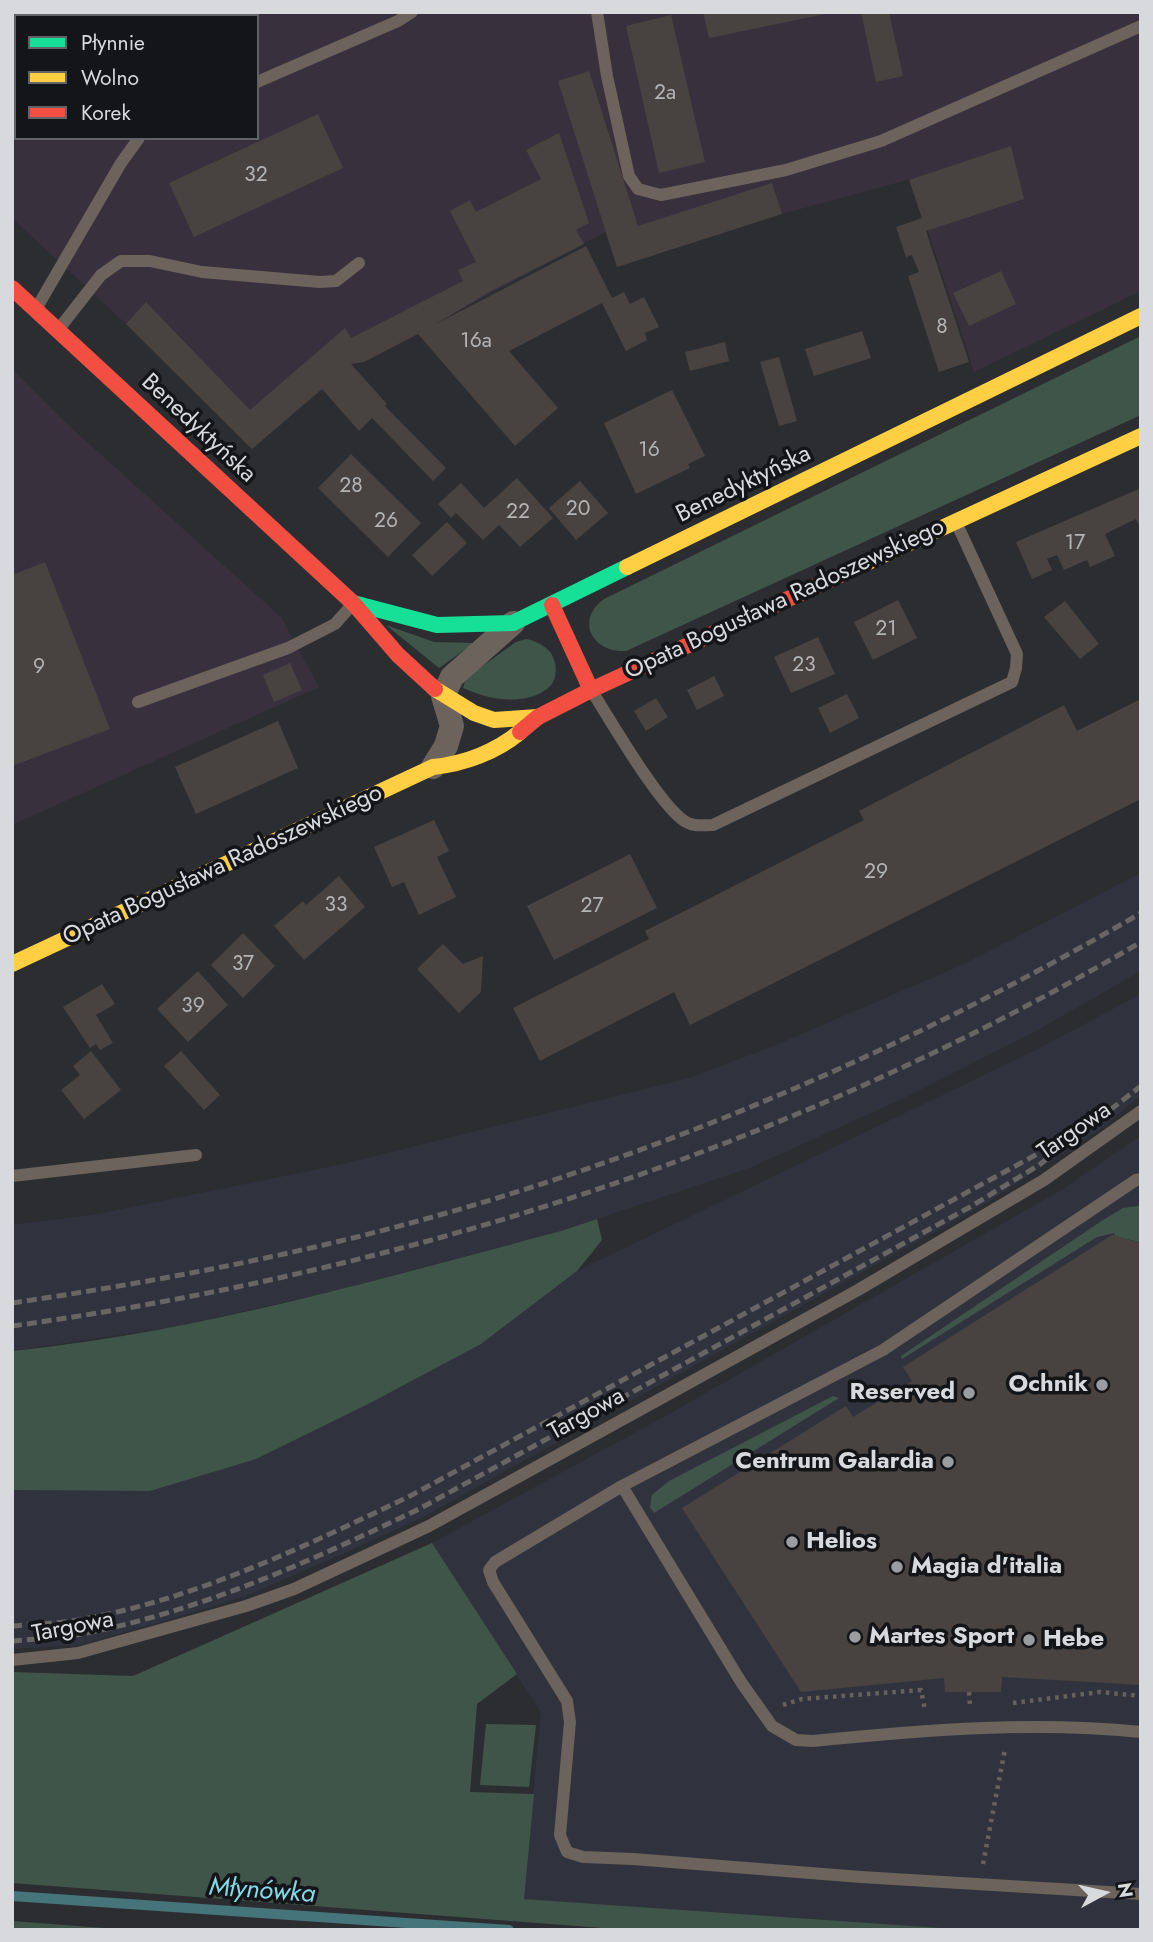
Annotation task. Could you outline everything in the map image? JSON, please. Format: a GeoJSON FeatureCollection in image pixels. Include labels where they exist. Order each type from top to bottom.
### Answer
{"type":"FeatureCollection","features":[{"type":"Feature","properties":{"kind":"street","name":"Benedyktyńska"},"geometry":{"type":"LineString","coordinates":[[12,288],[353,603],[375,631],[443,696],[469,712],[497,721],[538,717]]}},
{"type":"Feature","properties":{"kind":"street","name":"Benedyktyńska"},"geometry":{"type":"LineString","coordinates":[[353,603],[437,625],[513,623],[1141,316]]}},
{"type":"Feature","properties":{"kind":"street","name":"Opata Bogusława Radoszewskiego"},"geometry":{"type":"LineString","coordinates":[[12,964],[433,767],[456,765],[508,742],[538,717],[591,690],[1141,436]]}},
{"type":"Feature","properties":{"kind":"street"},"geometry":{"type":"LineString","coordinates":[[552,605],[591,690]]}},
{"type":"Feature","properties":{"kind":"street"},"geometry":{"type":"LineString","coordinates":[[433,767],[446,746],[452,726],[443,696],[452,677],[513,623]]}},
{"type":"Feature","properties":{"kind":"lane"},"geometry":{"type":"LineString","coordinates":[[259,81],[412,12]]}},
{"type":"Feature","properties":{"kind":"lane"},"geometry":{"type":"LineString","coordinates":[[597,12],[607,76],[629,176],[638,189],[661,195],[786,170],[881,141],[1141,26]]}},
{"type":"Feature","properties":{"kind":"lane"},"geometry":{"type":"LineString","coordinates":[[36,309],[121,163],[138,140]]}},
{"type":"Feature","properties":{"kind":"lane"},"geometry":{"type":"LineString","coordinates":[[58,330],[101,275],[121,261],[150,261],[202,272],[320,282],[336,281],[359,263]]}},
{"type":"Feature","properties":{"kind":"lane"},"geometry":{"type":"LineString","coordinates":[[591,690],[657,791],[675,813],[685,822],[713,825],[1012,682],[1017,654],[955,522]]}},
{"type":"Feature","properties":{"kind":"lane"},"geometry":{"type":"LineString","coordinates":[[138,702],[288,648],[335,624],[353,603]]}},
{"type":"Feature","properties":{"kind":"lane","name":"Targowa"},"geometry":{"type":"LineString","coordinates":[[12,1660],[78,1653],[246,1606],[294,1589],[429,1526],[870,1283],[1044,1180],[1141,1111]]}},
{"type":"Feature","properties":{"kind":"lane"},"geometry":{"type":"LineString","coordinates":[[12,1176],[197,1155]]}},
{"type":"Feature","properties":{"kind":"lane"},"geometry":{"type":"LineString","coordinates":[[1141,1179],[883,1350],[622,1486],[495,1562],[489,1570],[493,1582],[567,1701],[570,1722],[560,1835],[567,1852],[583,1857],[633,1858],[1141,1894]]}},
{"type":"Feature","properties":{"kind":"lane"},"geometry":{"type":"LineString","coordinates":[[622,1486],[741,1682],[772,1726],[796,1740],[971,1729],[1058,1728],[1141,1732]]}},
{"type":"Feature","properties":{"kind":"path"},"geometry":{"type":"LineString","coordinates":[[768,1719],[781,1706],[803,1699],[921,1690],[925,1711],[936,1710]]}},
{"type":"Feature","properties":{"kind":"path"},"geometry":{"type":"LineString","coordinates":[[1007,1703],[1100,1692],[1141,1696]]}},
{"type":"Feature","properties":{"kind":"path"},"geometry":{"type":"LineString","coordinates":[[959,1709],[982,1706]]}},
{"type":"Feature","properties":{"kind":"path"},"geometry":{"type":"LineString","coordinates":[[979,1884],[1007,1742]]}},
{"type":"Feature","properties":{"kind":"shaded area"},"geometry":{"type":"Polygon","coordinates":[[[12,12],[1141,12],[1141,291],[974,372],[911,179],[782,214],[617,267],[605,232],[364,362],[351,364],[252,449],[126,324],[12,218],[12,12]]]}},
{"type":"Feature","properties":{"kind":"shaded area"},"geometry":{"type":"Polygon","coordinates":[[[12,369],[66,423],[281,617],[319,687],[12,825],[12,369]]]}},
{"type":"Feature","properties":{"kind":"shaded area"},"geometry":{"type":"Polygon","coordinates":[[[1141,873],[1141,971],[1036,1031],[902,1099],[752,1167],[561,1231],[335,1291],[178,1326],[12,1351],[12,1225],[93,1215],[343,1164],[689,1078],[776,1045],[964,964],[1141,873]]]}},
{"type":"Feature","properties":{"kind":"shaded area"},"geometry":{"type":"Polygon","coordinates":[[[1141,994],[1141,1095],[1105,1126],[988,1202],[425,1516],[356,1548],[246,1596],[158,1623],[78,1645],[12,1649],[12,1490],[150,1491],[481,1344],[577,1271],[1038,1049],[1141,994]]]}},
{"type":"Feature","properties":{"kind":"shaded area"},"geometry":{"type":"Polygon","coordinates":[[[1141,1138],[1141,1930],[970,1930],[523,1899],[541,1713],[432,1543],[662,1418],[1063,1189],[1141,1138]]]}},
{"type":"Feature","properties":{"kind":"green space"},"geometry":{"type":"Polygon","coordinates":[[[1141,336],[1141,415],[626,651],[604,647],[591,634],[590,616],[604,599],[1141,336]]]}},
{"type":"Feature","properties":{"kind":"green space"},"geometry":{"type":"Polygon","coordinates":[[[386,625],[434,642],[474,643],[439,668],[386,625]]]}},
{"type":"Feature","properties":{"kind":"green space"},"geometry":{"type":"Polygon","coordinates":[[[526,639],[542,645],[553,657],[556,673],[549,688],[535,696],[514,700],[493,698],[463,688],[466,678],[516,642],[526,639]]]}},
{"type":"Feature","properties":{"kind":"green space"},"geometry":{"type":"Polygon","coordinates":[[[1139,1206],[1139,1242],[1115,1236],[1114,1233],[1097,1237],[902,1359],[901,1356],[1103,1220],[1123,1208],[1139,1206]]]}},
{"type":"Feature","properties":{"kind":"green space"},"geometry":{"type":"Polygon","coordinates":[[[597,1219],[602,1240],[577,1271],[481,1344],[256,1459],[150,1491],[12,1490],[12,1351],[151,1331],[289,1302],[561,1231],[597,1219]]]}},
{"type":"Feature","properties":{"kind":"green space"},"geometry":{"type":"Polygon","coordinates":[[[833,1396],[839,1398],[654,1513],[650,1507],[652,1495],[669,1481],[833,1396]]]}},
{"type":"Feature","properties":{"kind":"green space"},"geometry":{"type":"Polygon","coordinates":[[[432,1543],[517,1674],[477,1704],[470,1792],[534,1794],[524,1899],[970,1930],[629,1930],[12,1883],[12,1672],[133,1676],[432,1543]]]}},
{"type":"Feature","properties":{"kind":"green space"},"geometry":{"type":"Polygon","coordinates":[[[486,1724],[536,1725],[529,1787],[480,1785],[486,1724]]]}},
{"type":"Feature","properties":{"kind":"green space"},"geometry":{"type":"Polygon","coordinates":[[[12,1921],[131,1930],[12,1930],[12,1921]]]}},
{"type":"Feature","properties":{"kind":"building"},"geometry":{"type":"Polygon","coordinates":[[[703,12],[830,12],[830,13],[709,38],[703,12]]]}},
{"type":"Feature","properties":{"kind":"building"},"geometry":{"type":"Polygon","coordinates":[[[861,12],[889,12],[903,76],[876,82],[861,12]]]}},
{"type":"Feature","properties":{"kind":"building"},"geometry":{"type":"Polygon","coordinates":[[[671,15],[705,162],[659,173],[626,26],[671,15]]]}},
{"type":"Feature","properties":{"kind":"building"},"geometry":{"type":"Polygon","coordinates":[[[589,71],[638,226],[772,183],[782,214],[617,267],[558,81],[589,71]]]}},
{"type":"Feature","properties":{"kind":"building"},"geometry":{"type":"Polygon","coordinates":[[[318,114],[343,168],[194,237],[169,183],[318,114]]]}},
{"type":"Feature","properties":{"kind":"building"},"geometry":{"type":"Polygon","coordinates":[[[559,133],[589,223],[576,230],[584,244],[491,291],[434,325],[586,246],[612,298],[624,292],[630,304],[644,297],[659,327],[645,333],[647,340],[626,351],[602,303],[509,351],[558,408],[515,446],[418,334],[364,362],[351,364],[387,404],[385,406],[446,468],[433,481],[372,418],[359,431],[322,389],[252,449],[126,324],[146,302],[250,410],[345,328],[351,338],[463,281],[458,270],[476,262],[450,211],[470,200],[476,212],[541,179],[526,150],[559,133]]]}},
{"type":"Feature","properties":{"kind":"building"},"geometry":{"type":"Polygon","coordinates":[[[1011,146],[1024,199],[926,231],[969,362],[939,372],[908,276],[919,272],[912,255],[906,257],[896,227],[922,218],[909,180],[1011,146]]]}},
{"type":"Feature","properties":{"kind":"building"},"geometry":{"type":"Polygon","coordinates":[[[1001,271],[1016,304],[969,326],[953,293],[1001,271]]]}},
{"type":"Feature","properties":{"kind":"building"},"geometry":{"type":"Polygon","coordinates":[[[862,331],[871,358],[814,376],[805,349],[862,331]]]}},
{"type":"Feature","properties":{"kind":"building"},"geometry":{"type":"Polygon","coordinates":[[[725,342],[729,361],[690,371],[685,352],[725,342]]]}},
{"type":"Feature","properties":{"kind":"building"},"geometry":{"type":"Polygon","coordinates":[[[779,357],[797,421],[779,426],[760,362],[779,357]]]}},
{"type":"Feature","properties":{"kind":"building"},"geometry":{"type":"Polygon","coordinates":[[[672,390],[705,456],[688,464],[690,468],[636,494],[604,423],[672,390]]]}},
{"type":"Feature","properties":{"kind":"building"},"geometry":{"type":"Polygon","coordinates":[[[351,454],[421,523],[388,557],[318,488],[351,454]]]}},
{"type":"Feature","properties":{"kind":"building"},"geometry":{"type":"Polygon","coordinates":[[[517,478],[553,518],[520,547],[499,525],[483,540],[456,513],[451,518],[438,504],[461,483],[484,508],[517,478]]]}},
{"type":"Feature","properties":{"kind":"building"},"geometry":{"type":"Polygon","coordinates":[[[580,481],[608,513],[576,540],[549,508],[580,481]]]}},
{"type":"Feature","properties":{"kind":"building"},"geometry":{"type":"Polygon","coordinates":[[[1141,488],[1141,529],[1136,519],[1105,534],[1115,556],[1090,567],[1087,560],[1064,570],[1057,555],[1047,559],[1052,570],[1032,579],[1016,542],[1141,488]]]}},
{"type":"Feature","properties":{"kind":"building"},"geometry":{"type":"Polygon","coordinates":[[[447,522],[467,543],[432,576],[412,555],[447,522]]]}},
{"type":"Feature","properties":{"kind":"building"},"geometry":{"type":"Polygon","coordinates":[[[45,562],[110,729],[12,766],[12,575],[45,562]]]}},
{"type":"Feature","properties":{"kind":"building"},"geometry":{"type":"Polygon","coordinates":[[[898,600],[917,638],[873,660],[854,622],[898,600]]]}},
{"type":"Feature","properties":{"kind":"building"},"geometry":{"type":"Polygon","coordinates":[[[1065,601],[1099,644],[1080,659],[1044,617],[1065,601]]]}},
{"type":"Feature","properties":{"kind":"building"},"geometry":{"type":"Polygon","coordinates":[[[818,637],[835,674],[791,693],[774,657],[818,637]]]}},
{"type":"Feature","properties":{"kind":"building"},"geometry":{"type":"Polygon","coordinates":[[[290,663],[302,690],[274,702],[263,675],[290,663]]]}},
{"type":"Feature","properties":{"kind":"building"},"geometry":{"type":"Polygon","coordinates":[[[714,676],[724,696],[697,710],[687,690],[714,676]]]}},
{"type":"Feature","properties":{"kind":"building"},"geometry":{"type":"Polygon","coordinates":[[[847,694],[859,718],[830,733],[818,708],[847,694]]]}},
{"type":"Feature","properties":{"kind":"building"},"geometry":{"type":"Polygon","coordinates":[[[656,698],[668,717],[646,731],[634,711],[656,698]]]}},
{"type":"Feature","properties":{"kind":"building"},"geometry":{"type":"Polygon","coordinates":[[[1141,699],[1141,799],[690,1025],[674,992],[540,1061],[513,1008],[649,939],[645,931],[864,820],[859,811],[1064,705],[1077,731],[1141,699]]]}},
{"type":"Feature","properties":{"kind":"building"},"geometry":{"type":"Polygon","coordinates":[[[278,721],[298,768],[196,814],[175,767],[278,721]]]}},
{"type":"Feature","properties":{"kind":"building"},"geometry":{"type":"Polygon","coordinates":[[[434,820],[449,851],[437,857],[456,897],[419,915],[404,882],[392,887],[374,847],[434,820]]]}},
{"type":"Feature","properties":{"kind":"building"},"geometry":{"type":"Polygon","coordinates":[[[630,854],[657,908],[554,960],[527,906],[630,854]]]}},
{"type":"Feature","properties":{"kind":"building"},"geometry":{"type":"Polygon","coordinates":[[[339,876],[365,907],[304,960],[274,926],[303,901],[306,905],[339,876]]]}},
{"type":"Feature","properties":{"kind":"building"},"geometry":{"type":"Polygon","coordinates":[[[243,933],[275,966],[243,998],[211,965],[243,933]]]}},
{"type":"Feature","properties":{"kind":"building"},"geometry":{"type":"Polygon","coordinates":[[[443,944],[463,964],[483,956],[481,992],[459,1013],[417,969],[443,944]]]}},
{"type":"Feature","properties":{"kind":"building"},"geometry":{"type":"Polygon","coordinates":[[[198,971],[228,1005],[188,1042],[157,1009],[198,971]]]}},
{"type":"Feature","properties":{"kind":"building"},"geometry":{"type":"Polygon","coordinates":[[[102,984],[115,1004],[96,1015],[113,1043],[100,1050],[96,1044],[90,1048],[63,1007],[102,984]]]}},
{"type":"Feature","properties":{"kind":"building"},"geometry":{"type":"Polygon","coordinates":[[[91,1051],[121,1090],[84,1119],[61,1090],[80,1075],[73,1066],[91,1051]]]}},
{"type":"Feature","properties":{"kind":"building"},"geometry":{"type":"Polygon","coordinates":[[[181,1051],[220,1095],[204,1110],[164,1066],[181,1051]]]}},
{"type":"Feature","properties":{"kind":"building","name":"Centrum Galardia"},"geometry":{"type":"Polygon","coordinates":[[[1112,1235],[1141,1243],[1141,1685],[1002,1677],[1001,1692],[945,1692],[944,1678],[801,1692],[682,1508],[846,1406],[853,1417],[912,1381],[903,1367],[1112,1235]]]}},
{"type":"Feature","properties":{"kind":"waterway","name":"Młynówka"},"geometry":{"type":"LineString","coordinates":[[12,1896],[509,1930]]}},
{"type":"Feature","properties":{"kind":"railway"},"geometry":{"type":"LineString","coordinates":[[12,1303],[164,1278],[315,1247],[423,1220],[530,1188],[740,1111],[843,1067],[1044,968],[1141,913]]}},
{"type":"Feature","properties":{"kind":"railway"},"geometry":{"type":"LineString","coordinates":[[12,1326],[160,1302],[307,1271],[452,1234],[596,1190],[736,1139],[874,1080],[1009,1015],[1141,942]]}},
{"type":"Feature","properties":{"kind":"railway"},"geometry":{"type":"LineString","coordinates":[[12,1641],[76,1635],[121,1625],[209,1599],[252,1584],[419,1509],[970,1207],[1039,1165],[1141,1086]]}},
{"type":"Feature","properties":{"kind":"railway"},"geometry":{"type":"LineString","coordinates":[[12,1626],[71,1621],[159,1601],[246,1570],[330,1534],[412,1495],[1052,1146]]}},
{"type":"Feature","properties":{"kind":"traffic: fast"},"geometry":{"type":"LineString","coordinates":[[353,603],[437,625],[513,623],[627,567]]}},
{"type":"Feature","properties":{"kind":"traffic: slow"},"geometry":{"type":"LineString","coordinates":[[627,567],[1141,316]]}},
{"type":"Feature","properties":{"kind":"traffic: slow"},"geometry":{"type":"LineString","coordinates":[[866,563],[1141,436]]}},
{"type":"Feature","properties":{"kind":"traffic: slow"},"geometry":{"type":"LineString","coordinates":[[435,689],[474,713],[494,720],[538,717]]}},
{"type":"Feature","properties":{"kind":"traffic: slow"},"geometry":{"type":"LineString","coordinates":[[12,964],[433,767],[468,760],[490,751],[520,732]]}},
{"type":"Feature","properties":{"kind":"traffic: jam"},"geometry":{"type":"LineString","coordinates":[[12,288],[353,603],[398,655],[435,689]]}},
{"type":"Feature","properties":{"kind":"traffic: jam"},"geometry":{"type":"LineString","coordinates":[[520,732],[538,717],[591,690],[866,563]]}},
{"type":"Feature","properties":{"kind":"traffic: jam"},"geometry":{"type":"LineString","coordinates":[[552,605],[591,690]]}},
{"type":"Feature","properties":{"kind":"place","name":"Ochnik"},"geometry":{"type":"Point","coordinates":[1102,1385]}},
{"type":"Feature","properties":{"kind":"place","name":"Reserved"},"geometry":{"type":"Point","coordinates":[969,1393]}},
{"type":"Feature","properties":{"kind":"place","name":"Centrum Galardia"},"geometry":{"type":"Point","coordinates":[948,1462]}},
{"type":"Feature","properties":{"kind":"place","name":"Helios"},"geometry":{"type":"Point","coordinates":[792,1542]}},
{"type":"Feature","properties":{"kind":"place","name":"Magia d'italia"},"geometry":{"type":"Point","coordinates":[897,1567]}},
{"type":"Feature","properties":{"kind":"place","name":"Martes Sport"},"geometry":{"type":"Point","coordinates":[855,1637]}},
{"type":"Feature","properties":{"kind":"place","name":"Hebe"},"geometry":{"type":"Point","coordinates":[1029,1640]}}]}
